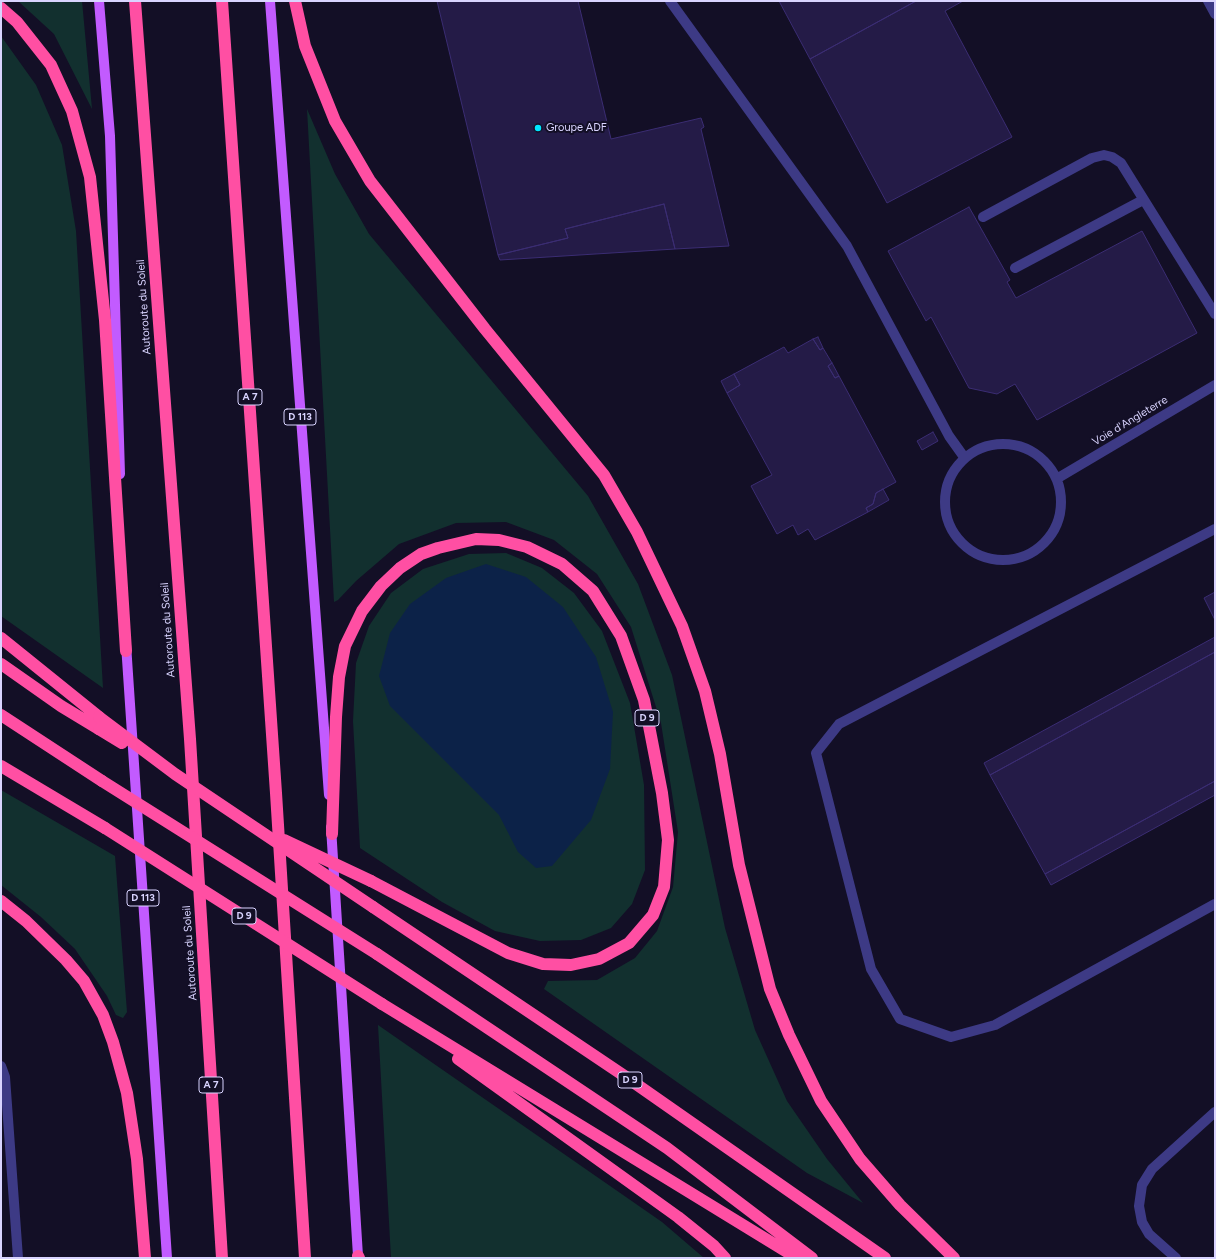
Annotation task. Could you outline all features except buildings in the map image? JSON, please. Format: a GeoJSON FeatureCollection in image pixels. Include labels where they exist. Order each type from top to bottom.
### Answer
{"type":"FeatureCollection","features":[{"type":"Feature","properties":{"kind":"highway","name":"Autoroute du Soleil"},"geometry":{"type":"LineString","coordinates":[[134,1],[190,739],[222,1258]]}},
{"type":"Feature","properties":{"kind":"highway","name":"A 7"},"geometry":{"type":"LineString","coordinates":[[222,1],[275,777],[305,1258]]}},
{"type":"Feature","properties":{"kind":"highway"},"geometry":{"type":"LineString","coordinates":[[295,1],[305,46],[335,121],[370,180],[485,329],[604,475],[637,532],[682,626],[705,691],[720,754],[739,865],[770,989],[789,1035],[821,1101],[860,1159],[900,1205],[954,1258]]}},
{"type":"Feature","properties":{"kind":"highway"},"geometry":{"type":"LineString","coordinates":[[1,8],[17,22],[51,65],[72,112],[90,177],[106,320],[126,651]]}},
{"type":"Feature","properties":{"kind":"highway","name":"D 9"},"geometry":{"type":"LineString","coordinates":[[245,821],[370,881],[508,953],[543,964],[570,965],[599,959],[629,943],[653,915],[664,887],[668,840],[662,793],[644,700],[621,636],[593,590],[562,564],[527,547],[500,540],[476,539],[438,548],[421,554],[390,577],[381,586],[362,611],[345,646],[339,677],[336,716],[332,834]]}},
{"type":"Feature","properties":{"kind":"highway"},"geometry":{"type":"LineString","coordinates":[[1,638],[175,774]]}},
{"type":"Feature","properties":{"kind":"highway","name":"D 9"},"geometry":{"type":"LineString","coordinates":[[1,664],[61,706],[175,774],[626,1077],[885,1258]]}},
{"type":"Feature","properties":{"kind":"highway"},"geometry":{"type":"LineString","coordinates":[[1,715],[102,781],[377,954],[667,1148],[812,1258]]}},
{"type":"Feature","properties":{"kind":"highway","name":"D 9"},"geometry":{"type":"LineString","coordinates":[[1,766],[105,828],[382,1004],[797,1258]]}},
{"type":"Feature","properties":{"kind":"highway"},"geometry":{"type":"LineString","coordinates":[[1,901],[26,921],[66,960],[84,981],[104,1015],[127,1093],[137,1159],[145,1258]]}},
{"type":"Feature","properties":{"kind":"highway"},"geometry":{"type":"LineString","coordinates":[[382,1004],[678,1217],[714,1246],[725,1258]]}},
{"type":"Feature","properties":{"kind":"main road","name":"D 113"},"geometry":{"type":"LineString","coordinates":[[98,1],[110,136],[126,651],[167,1258]]}},
{"type":"Feature","properties":{"kind":"main road","name":"D 113"},"geometry":{"type":"LineString","coordinates":[[270,1],[332,834],[358,1257]]}},
{"type":"Feature","properties":{"kind":"street"},"geometry":{"type":"LineString","coordinates":[[670,1],[847,246],[950,436],[964,457]]}},
{"type":"Feature","properties":{"kind":"street"},"geometry":{"type":"LineString","coordinates":[[1208,1],[1215,14]]}},
{"type":"Feature","properties":{"kind":"street"},"geometry":{"type":"LineString","coordinates":[[983,217],[1092,158],[1104,155],[1112,157],[1121,163],[1215,314]]}},
{"type":"Feature","properties":{"kind":"street"},"geometry":{"type":"LineString","coordinates":[[1015,268],[1143,200]]}},
{"type":"Feature","properties":{"kind":"street","name":"Voie d'Angleterre"},"geometry":{"type":"LineString","coordinates":[[1058,478],[1215,385]]}},
{"type":"Feature","properties":{"kind":"street"},"geometry":{"type":"LineString","coordinates":[[1006,443],[1026,447],[1041,457],[1058,478],[1062,503],[1058,523],[1048,540],[1025,557],[1005,561],[985,558],[970,550],[955,536],[946,517],[945,492],[952,473],[964,457],[986,446],[1006,443]]}},
{"type":"Feature","properties":{"kind":"street"},"geometry":{"type":"LineString","coordinates":[[1215,529],[839,724],[816,753],[871,969],[900,1019],[952,1037],[995,1024],[1215,904]]}},
{"type":"Feature","properties":{"kind":"street"},"geometry":{"type":"LineString","coordinates":[[1,1066],[5,1077],[18,1258]]}},
{"type":"Feature","properties":{"kind":"street"},"geometry":{"type":"LineString","coordinates":[[1176,1258],[1149,1234],[1142,1222],[1139,1206],[1142,1186],[1152,1168],[1215,1112]]}},
{"type":"Feature","properties":{"kind":"green space"},"geometry":{"type":"Polygon","coordinates":[[[18,1],[82,1],[92,109],[54,34],[18,1]]]}},
{"type":"Feature","properties":{"kind":"green space"},"geometry":{"type":"Polygon","coordinates":[[[1,36],[36,85],[62,145],[76,231],[103,688],[1,616],[1,36]]]}},
{"type":"Feature","properties":{"kind":"green space"},"geometry":{"type":"Polygon","coordinates":[[[307,109],[335,174],[369,234],[588,496],[638,584],[672,675],[725,928],[755,1030],[787,1101],[827,1159],[863,1203],[807,1173],[544,989],[548,981],[597,980],[635,958],[657,931],[673,887],[678,832],[661,723],[631,627],[597,574],[554,540],[506,522],[456,523],[399,544],[334,602],[307,109]]]}},
{"type":"Feature","properties":{"kind":"green space"},"geometry":{"type":"Polygon","coordinates":[[[506,553],[542,568],[574,593],[602,631],[630,703],[644,785],[645,870],[632,904],[611,928],[581,940],[540,941],[495,931],[442,902],[360,848],[353,721],[356,663],[369,626],[391,593],[423,569],[469,554],[506,553]]]}},
{"type":"Feature","properties":{"kind":"green space"},"geometry":{"type":"Polygon","coordinates":[[[1,790],[115,856],[127,1012],[123,1018],[116,1015],[107,996],[75,949],[41,917],[1,885],[1,790]]]}},
{"type":"Feature","properties":{"kind":"green space"},"geometry":{"type":"Polygon","coordinates":[[[378,1025],[662,1222],[704,1258],[391,1258],[378,1025]]]}},
{"type":"Feature","properties":{"kind":"water"},"geometry":{"type":"Polygon","coordinates":[[[486,564],[526,577],[563,607],[596,657],[613,712],[610,769],[591,820],[552,866],[536,868],[518,852],[499,815],[390,706],[379,676],[390,633],[410,604],[446,578],[486,564]]]}},
{"type":"Feature","properties":{"kind":"place","name":"Groupe ADF"},"geometry":{"type":"Point","coordinates":[538,128]}}]}
